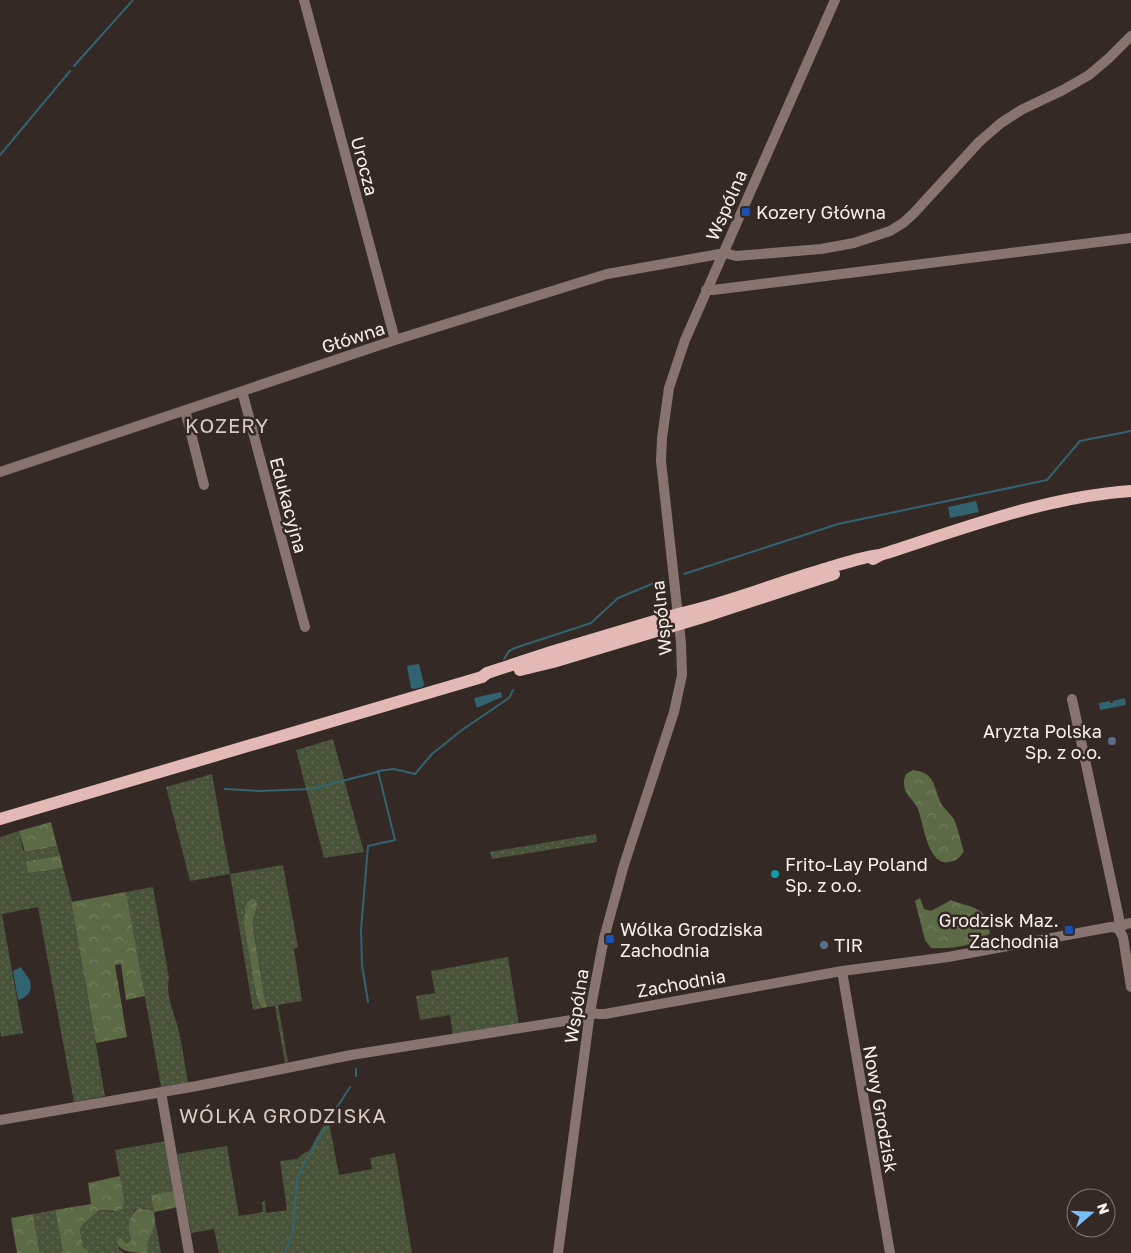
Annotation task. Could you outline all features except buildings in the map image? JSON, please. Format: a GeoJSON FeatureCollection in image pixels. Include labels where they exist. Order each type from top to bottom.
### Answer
{"type":"FeatureCollection","features":[{"type":"Feature","properties":{"kind":"main road"},"geometry":{"type":"LineString","coordinates":[[0,819],[482,678],[489,678],[553,662],[679,619],[804,584],[869,561],[880,555],[1013,513],[1082,497],[1131,491]]}},
{"type":"Feature","properties":{"kind":"street","name":"Urocza"},"geometry":{"type":"LineString","coordinates":[[304,0],[395,340]]}},
{"type":"Feature","properties":{"kind":"street","name":"Wspólna"},"geometry":{"type":"LineString","coordinates":[[558,1253],[590,1015],[604,938],[624,866],[669,729],[680,688],[682,665],[679,619],[661,461],[664,416],[669,388],[684,340],[835,0]]}},
{"type":"Feature","properties":{"kind":"street","name":"Główna"},"geometry":{"type":"LineString","coordinates":[[0,472],[395,340],[607,274],[722,254],[736,256],[821,249],[854,243],[890,231],[914,213],[979,142],[1001,123],[1090,75],[1131,36]]}},
{"type":"Feature","properties":{"kind":"street"},"geometry":{"type":"LineString","coordinates":[[706,290],[1131,238]]}},
{"type":"Feature","properties":{"kind":"street","name":"Edukacyjna"},"geometry":{"type":"LineString","coordinates":[[242,391],[305,627]]}},
{"type":"Feature","properties":{"kind":"street"},"geometry":{"type":"LineString","coordinates":[[185,410],[204,485]]}},
{"type":"Feature","properties":{"kind":"street"},"geometry":{"type":"LineString","coordinates":[[1072,699],[1119,918],[1118,928],[1123,937],[1131,987]]}},
{"type":"Feature","properties":{"kind":"street","name":"Zachodnia"},"geometry":{"type":"LineString","coordinates":[[0,1120],[161,1092],[351,1055],[605,1014],[842,971],[948,957],[1111,927],[1118,928],[1131,923]]}},
{"type":"Feature","properties":{"kind":"street","name":"Nowy Grodzisk"},"geometry":{"type":"LineString","coordinates":[[842,971],[890,1253]]}},
{"type":"Feature","properties":{"kind":"street"},"geometry":{"type":"LineString","coordinates":[[161,1092],[189,1253]]}},
{"type":"Feature","properties":{"kind":"green space"},"geometry":{"type":"Polygon","coordinates":[[[333,739],[364,852],[324,858],[296,750],[333,739]]]}},
{"type":"Feature","properties":{"kind":"green space"},"geometry":{"type":"Polygon","coordinates":[[[913,770],[930,777],[941,803],[954,821],[964,851],[956,860],[942,862],[931,851],[918,809],[904,787],[906,774],[913,770]]]}},
{"type":"Feature","properties":{"kind":"green space"},"geometry":{"type":"Polygon","coordinates":[[[212,774],[230,874],[190,881],[166,787],[212,774]]]}},
{"type":"Feature","properties":{"kind":"green space"},"geometry":{"type":"Polygon","coordinates":[[[51,822],[57,846],[25,852],[19,831],[51,822]]]}},
{"type":"Feature","properties":{"kind":"green space"},"geometry":{"type":"Polygon","coordinates":[[[19,831],[25,852],[57,846],[60,855],[28,861],[30,873],[63,868],[72,901],[105,1096],[74,1102],[38,907],[2,914],[23,1033],[1,1037],[0,837],[19,831]]]}},
{"type":"Feature","properties":{"kind":"green space"},"geometry":{"type":"Polygon","coordinates":[[[596,834],[597,842],[492,859],[490,852],[596,834]]]}},
{"type":"Feature","properties":{"kind":"green space"},"geometry":{"type":"Polygon","coordinates":[[[60,855],[63,868],[28,872],[26,862],[60,855]]]}},
{"type":"Feature","properties":{"kind":"green space"},"geometry":{"type":"Polygon","coordinates":[[[283,865],[298,947],[294,949],[302,1001],[278,1005],[288,1062],[285,1063],[275,1006],[267,1007],[264,995],[252,921],[257,908],[249,900],[244,912],[257,999],[262,1008],[253,1010],[230,874],[283,865]]]}},
{"type":"Feature","properties":{"kind":"green space"},"geometry":{"type":"Polygon","coordinates":[[[153,887],[169,978],[169,998],[180,1038],[188,1083],[161,1087],[126,892],[153,887]]]}},
{"type":"Feature","properties":{"kind":"green space"},"geometry":{"type":"Polygon","coordinates":[[[126,892],[145,996],[126,1000],[121,964],[115,965],[127,1037],[96,1043],[71,902],[126,892]]]}},
{"type":"Feature","properties":{"kind":"green space"},"geometry":{"type":"Polygon","coordinates":[[[920,898],[924,909],[931,911],[951,900],[979,910],[986,917],[990,933],[983,938],[962,946],[931,948],[925,940],[915,901],[920,898]]]}},
{"type":"Feature","properties":{"kind":"green space"},"geometry":{"type":"Polygon","coordinates":[[[251,899],[256,900],[257,903],[253,923],[267,1007],[262,1008],[257,999],[244,923],[245,908],[251,899]]]}},
{"type":"Feature","properties":{"kind":"green space"},"geometry":{"type":"Polygon","coordinates":[[[508,957],[519,1025],[453,1035],[450,1015],[420,1020],[416,996],[435,993],[431,971],[508,957]]]}},
{"type":"Feature","properties":{"kind":"green space"},"geometry":{"type":"Polygon","coordinates":[[[328,1117],[339,1175],[372,1169],[370,1158],[395,1153],[412,1253],[219,1253],[214,1229],[191,1233],[177,1154],[227,1146],[239,1216],[263,1212],[262,1202],[265,1201],[266,1213],[287,1210],[280,1161],[297,1159],[309,1151],[328,1117]]]}},
{"type":"Feature","properties":{"kind":"green space"},"geometry":{"type":"Polygon","coordinates":[[[166,1141],[175,1191],[154,1211],[143,1208],[134,1210],[129,1222],[132,1241],[127,1244],[123,1240],[118,1248],[124,1253],[89,1253],[83,1247],[80,1227],[99,1210],[113,1212],[124,1199],[115,1150],[166,1141]]]}},
{"type":"Feature","properties":{"kind":"green space"},"geometry":{"type":"Polygon","coordinates":[[[120,1176],[124,1199],[123,1208],[117,1211],[99,1210],[83,1224],[80,1229],[83,1247],[89,1253],[63,1253],[55,1210],[91,1204],[88,1183],[120,1176]]]}},
{"type":"Feature","properties":{"kind":"green space"},"geometry":{"type":"Polygon","coordinates":[[[175,1191],[178,1207],[154,1212],[155,1224],[148,1243],[148,1253],[128,1252],[118,1245],[117,1241],[121,1238],[127,1244],[131,1241],[129,1222],[135,1211],[140,1208],[154,1211],[151,1195],[175,1191]]]}},
{"type":"Feature","properties":{"kind":"green space"},"geometry":{"type":"Polygon","coordinates":[[[55,1210],[63,1253],[40,1253],[33,1214],[55,1210]]]}},
{"type":"Feature","properties":{"kind":"green space"},"geometry":{"type":"Polygon","coordinates":[[[33,1214],[40,1253],[17,1253],[11,1218],[33,1214]]]}},
{"type":"Feature","properties":{"kind":"green space"},"geometry":{"type":"Polygon","coordinates":[[[155,1220],[161,1253],[148,1253],[148,1240],[155,1220]]]}},
{"type":"Feature","properties":{"kind":"water"},"geometry":{"type":"Polygon","coordinates":[[[976,501],[979,512],[950,518],[948,507],[976,501]]]}},
{"type":"Feature","properties":{"kind":"water"},"geometry":{"type":"Polygon","coordinates":[[[419,664],[424,684],[423,687],[414,689],[411,688],[407,666],[419,664]]]}},
{"type":"Feature","properties":{"kind":"water"},"geometry":{"type":"Polygon","coordinates":[[[501,692],[502,697],[477,708],[474,698],[501,692]]]}},
{"type":"Feature","properties":{"kind":"water"},"geometry":{"type":"Polygon","coordinates":[[[1125,698],[1126,705],[1100,710],[1099,703],[1110,701],[1110,703],[1113,703],[1113,701],[1125,698]]]}},
{"type":"Feature","properties":{"kind":"water"},"geometry":{"type":"Polygon","coordinates":[[[21,967],[30,981],[31,988],[27,996],[18,1000],[13,971],[21,967]]]}},
{"type":"Feature","properties":{"kind":"waterway"},"geometry":{"type":"LineString","coordinates":[[74,66],[133,0]]}},
{"type":"Feature","properties":{"kind":"waterway"},"geometry":{"type":"LineString","coordinates":[[0,155],[70,71]]}},
{"type":"Feature","properties":{"kind":"waterway"},"geometry":{"type":"LineString","coordinates":[[684,574],[838,524],[1047,480],[1080,441],[1131,431]]}},
{"type":"Feature","properties":{"kind":"waterway"},"geometry":{"type":"LineString","coordinates":[[504,659],[509,651],[515,648],[591,623],[618,598],[664,579]]}},
{"type":"Feature","properties":{"kind":"waterway"},"geometry":{"type":"LineString","coordinates":[[368,1002],[362,965],[361,930],[368,846],[395,840],[378,771],[394,769],[415,774],[432,754],[462,730],[509,698],[513,690]]}},
{"type":"Feature","properties":{"kind":"waterway"},"geometry":{"type":"LineString","coordinates":[[225,789],[259,791],[311,789],[377,772]]}},
{"type":"Feature","properties":{"kind":"waterway"},"geometry":{"type":"LineString","coordinates":[[356,1069],[356,1076]]}},
{"type":"Feature","properties":{"kind":"waterway"},"geometry":{"type":"LineString","coordinates":[[309,1156],[350,1087]]}},
{"type":"Feature","properties":{"kind":"waterway"},"geometry":{"type":"LineString","coordinates":[[285,1253],[293,1232],[297,1178],[306,1161]]}},
{"type":"Feature","properties":{"kind":"place","name":"Kozery Główna"},"geometry":{"type":"Point","coordinates":[746,212]}},
{"type":"Feature","properties":{"kind":"place","name":"Aryzta Polska Sp. z o.o."},"geometry":{"type":"Point","coordinates":[1112,741]}},
{"type":"Feature","properties":{"kind":"place","name":"Frito-Lay Poland Sp. z o.o."},"geometry":{"type":"Point","coordinates":[775,874]}},
{"type":"Feature","properties":{"kind":"place","name":"Grodzisk Maz. Zachodnia"},"geometry":{"type":"Point","coordinates":[1069,930]}},
{"type":"Feature","properties":{"kind":"place","name":"Wólka Grodziska Zachodnia"},"geometry":{"type":"Point","coordinates":[610,939]}},
{"type":"Feature","properties":{"kind":"place","name":"TIR"},"geometry":{"type":"Point","coordinates":[824,945]}},
{"type":"Feature","properties":{"kind":"district","name":"KOZERY"},"geometry":{"type":"Point","coordinates":[227,425]}},
{"type":"Feature","properties":{"kind":"district","name":"WÓLKA GRODZISKA"},"geometry":{"type":"Point","coordinates":[283,1115]}}]}
